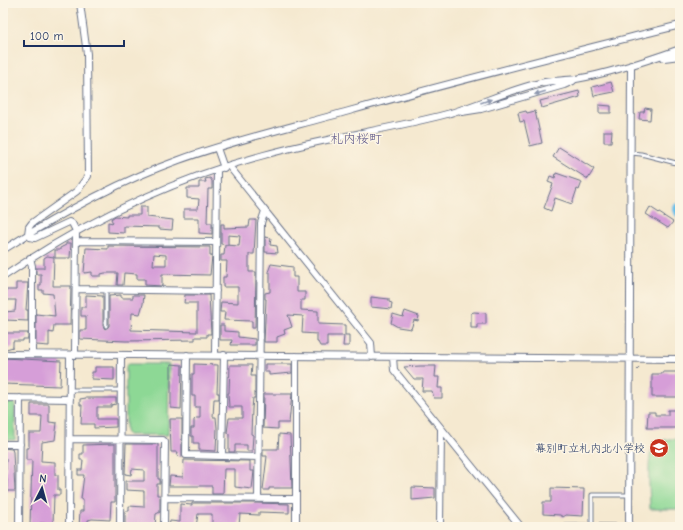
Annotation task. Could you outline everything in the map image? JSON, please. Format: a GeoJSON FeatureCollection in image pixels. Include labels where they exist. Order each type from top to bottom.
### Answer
{"type":"FeatureCollection","features":[{"type":"Feature","properties":{"kind":"street"},"geometry":{"type":"LineString","coordinates":[[28,234],[29,227],[32,223],[77,191],[88,176],[87,54],[80,3]]}},
{"type":"Feature","properties":{"kind":"street"},"geometry":{"type":"LineString","coordinates":[[3,250],[77,206],[178,160],[429,89],[680,25]]}},
{"type":"Feature","properties":{"kind":"street"},"geometry":{"type":"LineString","coordinates":[[449,113],[541,82],[576,79],[650,60],[680,49]]}},
{"type":"Feature","properties":{"kind":"street"},"geometry":{"type":"LineString","coordinates":[[650,60],[680,56]]}},
{"type":"Feature","properties":{"kind":"street"},"geometry":{"type":"LineString","coordinates":[[629,526],[631,65]]}},
{"type":"Feature","properties":{"kind":"street"},"geometry":{"type":"LineString","coordinates":[[3,277],[30,258],[76,231],[162,191],[217,170],[264,155],[449,113],[481,109],[501,104],[564,85],[576,79]]}},
{"type":"Feature","properties":{"kind":"street"},"geometry":{"type":"LineString","coordinates":[[217,148],[226,167],[265,211],[371,343],[372,357]]}},
{"type":"Feature","properties":{"kind":"street"},"geometry":{"type":"LineString","coordinates":[[215,355],[217,170]]}},
{"type":"Feature","properties":{"kind":"street"},"geometry":{"type":"LineString","coordinates":[[258,498],[261,223],[265,211]]}},
{"type":"Feature","properties":{"kind":"street"},"geometry":{"type":"LineString","coordinates":[[28,234],[30,237],[35,238],[69,222],[72,223],[76,231],[76,289],[70,390],[69,527]]}},
{"type":"Feature","properties":{"kind":"street"},"geometry":{"type":"LineString","coordinates":[[76,241],[216,242]]}},
{"type":"Feature","properties":{"kind":"street"},"geometry":{"type":"LineString","coordinates":[[30,258],[32,266],[32,354]]}},
{"type":"Feature","properties":{"kind":"street"},"geometry":{"type":"LineString","coordinates":[[76,289],[216,291]]}},
{"type":"Feature","properties":{"kind":"street"},"geometry":{"type":"LineString","coordinates":[[3,354],[680,359]]}},
{"type":"Feature","properties":{"kind":"street"},"geometry":{"type":"LineString","coordinates":[[120,527],[121,355]]}},
{"type":"Feature","properties":{"kind":"street"},"geometry":{"type":"LineString","coordinates":[[187,355],[186,455],[258,457]]}},
{"type":"Feature","properties":{"kind":"street"},"geometry":{"type":"LineString","coordinates":[[222,456],[224,355]]}},
{"type":"Feature","properties":{"kind":"street"},"geometry":{"type":"LineString","coordinates":[[296,356],[296,527]]}},
{"type":"Feature","properties":{"kind":"street"},"geometry":{"type":"LineString","coordinates":[[393,357],[394,370],[521,527]]}},
{"type":"Feature","properties":{"kind":"street"},"geometry":{"type":"LineString","coordinates":[[3,398],[70,399]]}},
{"type":"Feature","properties":{"kind":"street"},"geometry":{"type":"LineString","coordinates":[[19,527],[20,398]]}},
{"type":"Feature","properties":{"kind":"street"},"geometry":{"type":"LineString","coordinates":[[440,527],[441,429]]}},
{"type":"Feature","properties":{"kind":"street"},"geometry":{"type":"LineString","coordinates":[[70,438],[163,440],[165,442],[164,527]]}},
{"type":"Feature","properties":{"kind":"street"},"geometry":{"type":"LineString","coordinates":[[3,444],[20,444]]}},
{"type":"Feature","properties":{"kind":"street"},"geometry":{"type":"LineString","coordinates":[[165,498],[296,499]]}},
{"type":"Feature","properties":{"kind":"lane"},"geometry":{"type":"LineString","coordinates":[[631,153],[680,164]]}},
{"type":"Feature","properties":{"kind":"lane"},"geometry":{"type":"LineString","coordinates":[[106,290],[106,326]]}},
{"type":"Feature","properties":{"kind":"lane"},"geometry":{"type":"LineString","coordinates":[[70,390],[121,390]]}},
{"type":"Feature","properties":{"kind":"lane"},"geometry":{"type":"LineString","coordinates":[[592,525],[592,495],[629,495]]}},
{"type":"Feature","properties":{"kind":"lane"},"geometry":{"type":"LineString","coordinates":[[565,527],[566,525],[629,526]]}},
{"type":"Feature","properties":{"kind":"path"},"geometry":{"type":"LineString","coordinates":[[636,370],[642,366]]}},
{"type":"Feature","properties":{"kind":"green space"},"geometry":{"type":"Polygon","coordinates":[[[128,364],[169,364],[168,435],[128,435],[126,431],[126,366],[128,364]]]}},
{"type":"Feature","properties":{"kind":"green space"},"geometry":{"type":"Polygon","coordinates":[[[3,403],[15,403],[15,440],[3,440],[3,403]]]}},
{"type":"Feature","properties":{"kind":"green space"},"geometry":{"type":"Polygon","coordinates":[[[669,439],[680,439],[680,509],[650,509],[649,468],[651,452],[656,444],[669,439]]]}},
{"type":"Feature","properties":{"kind":"building"},"geometry":{"type":"Polygon","coordinates":[[[611,82],[614,92],[594,96],[592,87],[611,82]]]}},
{"type":"Feature","properties":{"kind":"building"},"geometry":{"type":"Polygon","coordinates":[[[579,91],[580,97],[542,108],[540,101],[579,91]]]}},
{"type":"Feature","properties":{"kind":"building"},"geometry":{"type":"Polygon","coordinates":[[[599,105],[611,106],[611,113],[599,113],[599,105]]]}},
{"type":"Feature","properties":{"kind":"building"},"geometry":{"type":"Polygon","coordinates":[[[645,108],[651,109],[650,120],[639,119],[640,112],[644,112],[645,108]]]}},
{"type":"Feature","properties":{"kind":"building"},"geometry":{"type":"Polygon","coordinates":[[[526,111],[527,113],[535,111],[542,143],[530,146],[524,121],[520,122],[518,113],[526,111]]]}},
{"type":"Feature","properties":{"kind":"building"},"geometry":{"type":"Polygon","coordinates":[[[604,131],[612,131],[611,142],[604,142],[604,131]]]}},
{"type":"Feature","properties":{"kind":"building"},"geometry":{"type":"Polygon","coordinates":[[[559,147],[594,169],[588,179],[553,157],[559,147]]]}},
{"type":"Feature","properties":{"kind":"building"},"geometry":{"type":"Polygon","coordinates":[[[556,173],[582,182],[579,190],[577,189],[572,204],[555,198],[551,211],[544,208],[553,184],[548,182],[550,176],[555,178],[556,173]]]}},
{"type":"Feature","properties":{"kind":"building"},"geometry":{"type":"Polygon","coordinates":[[[210,178],[212,181],[212,189],[208,189],[207,223],[212,223],[212,234],[199,233],[199,218],[184,218],[184,209],[198,209],[199,199],[187,198],[187,188],[199,188],[199,182],[206,182],[205,179],[210,178]]]}},
{"type":"Feature","properties":{"kind":"building"},"geometry":{"type":"Polygon","coordinates":[[[140,207],[147,207],[147,217],[173,220],[172,230],[159,229],[159,227],[124,226],[124,233],[108,232],[108,222],[113,223],[111,219],[115,216],[127,217],[127,215],[140,215],[140,207]]]}},
{"type":"Feature","properties":{"kind":"building"},"geometry":{"type":"Polygon","coordinates":[[[650,207],[673,222],[668,228],[646,214],[650,207]]]}},
{"type":"Feature","properties":{"kind":"building"},"geometry":{"type":"Polygon","coordinates":[[[250,220],[256,220],[254,254],[249,254],[249,272],[256,272],[255,328],[252,328],[252,321],[224,320],[225,312],[220,312],[221,302],[238,303],[238,287],[223,287],[223,277],[226,277],[227,261],[221,261],[221,255],[224,255],[225,245],[239,246],[240,236],[228,235],[228,245],[221,244],[221,224],[224,224],[224,228],[249,227],[250,220]]]}},
{"type":"Feature","properties":{"kind":"building"},"geometry":{"type":"Polygon","coordinates":[[[265,237],[271,238],[270,245],[277,246],[278,253],[265,252],[265,237]]]}},
{"type":"Feature","properties":{"kind":"building"},"geometry":{"type":"Polygon","coordinates":[[[66,243],[71,243],[70,258],[55,258],[55,250],[60,250],[60,248],[66,245],[66,243]]]}},
{"type":"Feature","properties":{"kind":"building"},"geometry":{"type":"Polygon","coordinates":[[[108,246],[210,247],[210,256],[212,256],[210,275],[162,274],[162,286],[145,285],[145,279],[137,279],[137,274],[124,273],[123,285],[117,285],[118,273],[105,273],[101,274],[101,276],[92,276],[92,272],[84,273],[86,248],[108,249],[108,246]],[[154,254],[153,265],[166,265],[166,255],[154,254]]]}},
{"type":"Feature","properties":{"kind":"building"},"geometry":{"type":"Polygon","coordinates":[[[47,256],[54,257],[53,286],[71,286],[70,325],[54,325],[53,333],[49,332],[49,346],[36,345],[36,314],[55,316],[53,294],[43,293],[43,290],[39,290],[39,285],[41,285],[41,274],[36,274],[36,268],[44,268],[44,258],[47,256]]]}},
{"type":"Feature","properties":{"kind":"building"},"geometry":{"type":"Polygon","coordinates":[[[271,264],[293,267],[293,277],[297,277],[297,292],[305,292],[305,300],[301,300],[301,310],[318,311],[318,324],[345,325],[345,335],[349,335],[349,346],[343,346],[344,336],[327,336],[327,346],[320,346],[317,342],[317,334],[302,333],[303,316],[288,315],[292,327],[284,330],[285,334],[277,337],[277,342],[264,342],[265,293],[270,292],[270,272],[268,272],[271,264]]]}},
{"type":"Feature","properties":{"kind":"building"},"geometry":{"type":"Polygon","coordinates":[[[16,283],[28,283],[26,310],[28,310],[28,321],[5,320],[5,312],[15,311],[16,300],[3,300],[3,290],[16,290],[16,283]]]}},
{"type":"Feature","properties":{"kind":"building"},"geometry":{"type":"Polygon","coordinates":[[[86,295],[103,296],[103,326],[105,329],[109,326],[109,296],[121,295],[121,298],[133,298],[133,295],[144,295],[140,314],[132,313],[131,330],[197,332],[197,303],[184,303],[185,295],[209,295],[211,334],[207,334],[207,337],[195,337],[195,340],[126,341],[80,339],[80,330],[86,330],[86,316],[81,316],[81,307],[86,307],[86,295]]]}},
{"type":"Feature","properties":{"kind":"building"},"geometry":{"type":"Polygon","coordinates":[[[371,297],[389,299],[389,302],[392,303],[391,309],[371,307],[371,297]]]}},
{"type":"Feature","properties":{"kind":"building"},"geometry":{"type":"Polygon","coordinates":[[[405,311],[419,316],[418,321],[414,320],[411,329],[398,327],[391,323],[393,314],[403,317],[405,311]]]}},
{"type":"Feature","properties":{"kind":"building"},"geometry":{"type":"Polygon","coordinates":[[[471,313],[486,313],[486,324],[477,324],[477,328],[471,328],[471,313]]]}},
{"type":"Feature","properties":{"kind":"building"},"geometry":{"type":"Polygon","coordinates":[[[220,325],[224,325],[224,331],[238,332],[238,337],[255,339],[255,345],[231,345],[232,340],[220,340],[220,325]]]}},
{"type":"Feature","properties":{"kind":"building"},"geometry":{"type":"Polygon","coordinates":[[[3,333],[28,333],[28,339],[23,339],[23,341],[13,341],[13,347],[3,350],[3,333]]]}},
{"type":"Feature","properties":{"kind":"building"},"geometry":{"type":"Polygon","coordinates":[[[3,358],[61,361],[60,386],[3,384],[3,358]]]}},
{"type":"Feature","properties":{"kind":"building"},"geometry":{"type":"Polygon","coordinates":[[[171,364],[182,365],[181,409],[171,408],[171,364]]]}},
{"type":"Feature","properties":{"kind":"building"},"geometry":{"type":"Polygon","coordinates":[[[194,364],[218,365],[217,393],[219,393],[219,399],[214,399],[213,417],[216,417],[217,428],[216,451],[199,450],[199,443],[193,443],[193,436],[191,436],[191,428],[194,428],[194,420],[196,418],[200,418],[200,407],[195,407],[195,396],[192,396],[192,374],[194,374],[194,364]]]}},
{"type":"Feature","properties":{"kind":"building"},"geometry":{"type":"Polygon","coordinates":[[[265,364],[292,364],[292,373],[269,375],[269,372],[265,372],[265,364]]]}},
{"type":"Feature","properties":{"kind":"building"},"geometry":{"type":"Polygon","coordinates":[[[230,365],[252,365],[251,376],[255,376],[255,398],[253,398],[251,434],[253,435],[252,451],[247,451],[247,445],[235,445],[235,452],[229,452],[229,434],[227,433],[229,418],[242,418],[242,407],[229,407],[228,393],[230,365]]]}},
{"type":"Feature","properties":{"kind":"building"},"geometry":{"type":"Polygon","coordinates":[[[436,366],[435,377],[439,377],[438,388],[442,388],[442,398],[434,398],[432,391],[422,391],[423,379],[414,379],[404,367],[436,366]]]}},
{"type":"Feature","properties":{"kind":"building"},"geometry":{"type":"Polygon","coordinates":[[[95,367],[114,367],[114,380],[92,379],[92,372],[95,372],[95,367]]]}},
{"type":"Feature","properties":{"kind":"building"},"geometry":{"type":"Polygon","coordinates":[[[662,372],[680,372],[680,397],[652,397],[652,374],[662,374],[662,372]]]}},
{"type":"Feature","properties":{"kind":"building"},"geometry":{"type":"Polygon","coordinates":[[[264,394],[292,394],[289,423],[278,423],[278,429],[263,428],[264,394]]]}},
{"type":"Feature","properties":{"kind":"building"},"geometry":{"type":"Polygon","coordinates":[[[116,398],[116,404],[111,405],[111,407],[97,407],[97,419],[116,419],[116,427],[94,428],[94,424],[81,424],[82,405],[80,405],[80,399],[116,398]]]}},
{"type":"Feature","properties":{"kind":"building"},"geometry":{"type":"Polygon","coordinates":[[[31,404],[49,404],[49,422],[57,423],[55,440],[42,442],[41,461],[55,462],[55,475],[58,475],[58,490],[60,490],[60,495],[54,495],[53,524],[40,523],[40,527],[32,527],[30,525],[32,460],[26,460],[26,448],[29,448],[29,433],[41,433],[42,416],[31,416],[31,404]]]}},
{"type":"Feature","properties":{"kind":"building"},"geometry":{"type":"Polygon","coordinates":[[[668,410],[680,410],[680,428],[647,428],[648,412],[655,412],[655,415],[668,415],[668,410]]]}},
{"type":"Feature","properties":{"kind":"building"},"geometry":{"type":"Polygon","coordinates":[[[170,419],[182,419],[182,457],[177,456],[178,452],[171,452],[170,419]]]}},
{"type":"Feature","properties":{"kind":"building"},"geometry":{"type":"Polygon","coordinates":[[[279,434],[290,435],[292,488],[269,488],[269,490],[263,490],[267,456],[263,456],[263,449],[278,449],[279,434]]]}},
{"type":"Feature","properties":{"kind":"building"},"geometry":{"type":"Polygon","coordinates":[[[115,444],[115,502],[111,502],[110,520],[92,519],[88,520],[88,527],[79,527],[80,511],[83,511],[83,499],[81,499],[84,475],[78,475],[78,470],[82,470],[83,460],[80,460],[80,454],[83,454],[83,445],[115,444]]]}},
{"type":"Feature","properties":{"kind":"building"},"geometry":{"type":"Polygon","coordinates":[[[126,444],[158,444],[158,479],[160,479],[160,484],[157,484],[157,495],[160,495],[160,512],[156,514],[155,527],[125,527],[125,511],[129,511],[129,506],[144,507],[144,491],[126,490],[126,481],[144,481],[144,470],[132,469],[131,475],[125,474],[126,444]]]}},
{"type":"Feature","properties":{"kind":"building"},"geometry":{"type":"Polygon","coordinates":[[[3,448],[12,449],[13,452],[15,491],[7,491],[7,479],[3,479],[3,470],[6,470],[6,459],[3,459],[3,448]]]}},
{"type":"Feature","properties":{"kind":"building"},"geometry":{"type":"Polygon","coordinates":[[[184,460],[250,461],[250,471],[254,471],[252,489],[235,487],[235,469],[224,469],[223,494],[212,494],[212,486],[169,486],[170,476],[183,477],[184,460]]]}},
{"type":"Feature","properties":{"kind":"building"},"geometry":{"type":"Polygon","coordinates":[[[412,487],[435,488],[435,498],[412,500],[412,487]]]}},
{"type":"Feature","properties":{"kind":"building"},"geometry":{"type":"Polygon","coordinates":[[[551,488],[584,489],[583,516],[566,515],[563,517],[560,515],[543,514],[543,502],[551,502],[551,488]]]}},
{"type":"Feature","properties":{"kind":"building"},"geometry":{"type":"Polygon","coordinates":[[[192,503],[289,504],[289,513],[259,512],[259,515],[240,514],[239,526],[212,527],[212,514],[198,514],[196,527],[169,527],[170,521],[180,522],[180,504],[192,505],[192,503]]]}},
{"type":"Feature","properties":{"kind":"place","name":"幕別町立札内北小学校"},"geometry":{"type":"Point","coordinates":[659,448]}},
{"type":"Feature","properties":{"kind":"district","name":"札内桜町"},"geometry":{"type":"Point","coordinates":[356,138]}}]}
